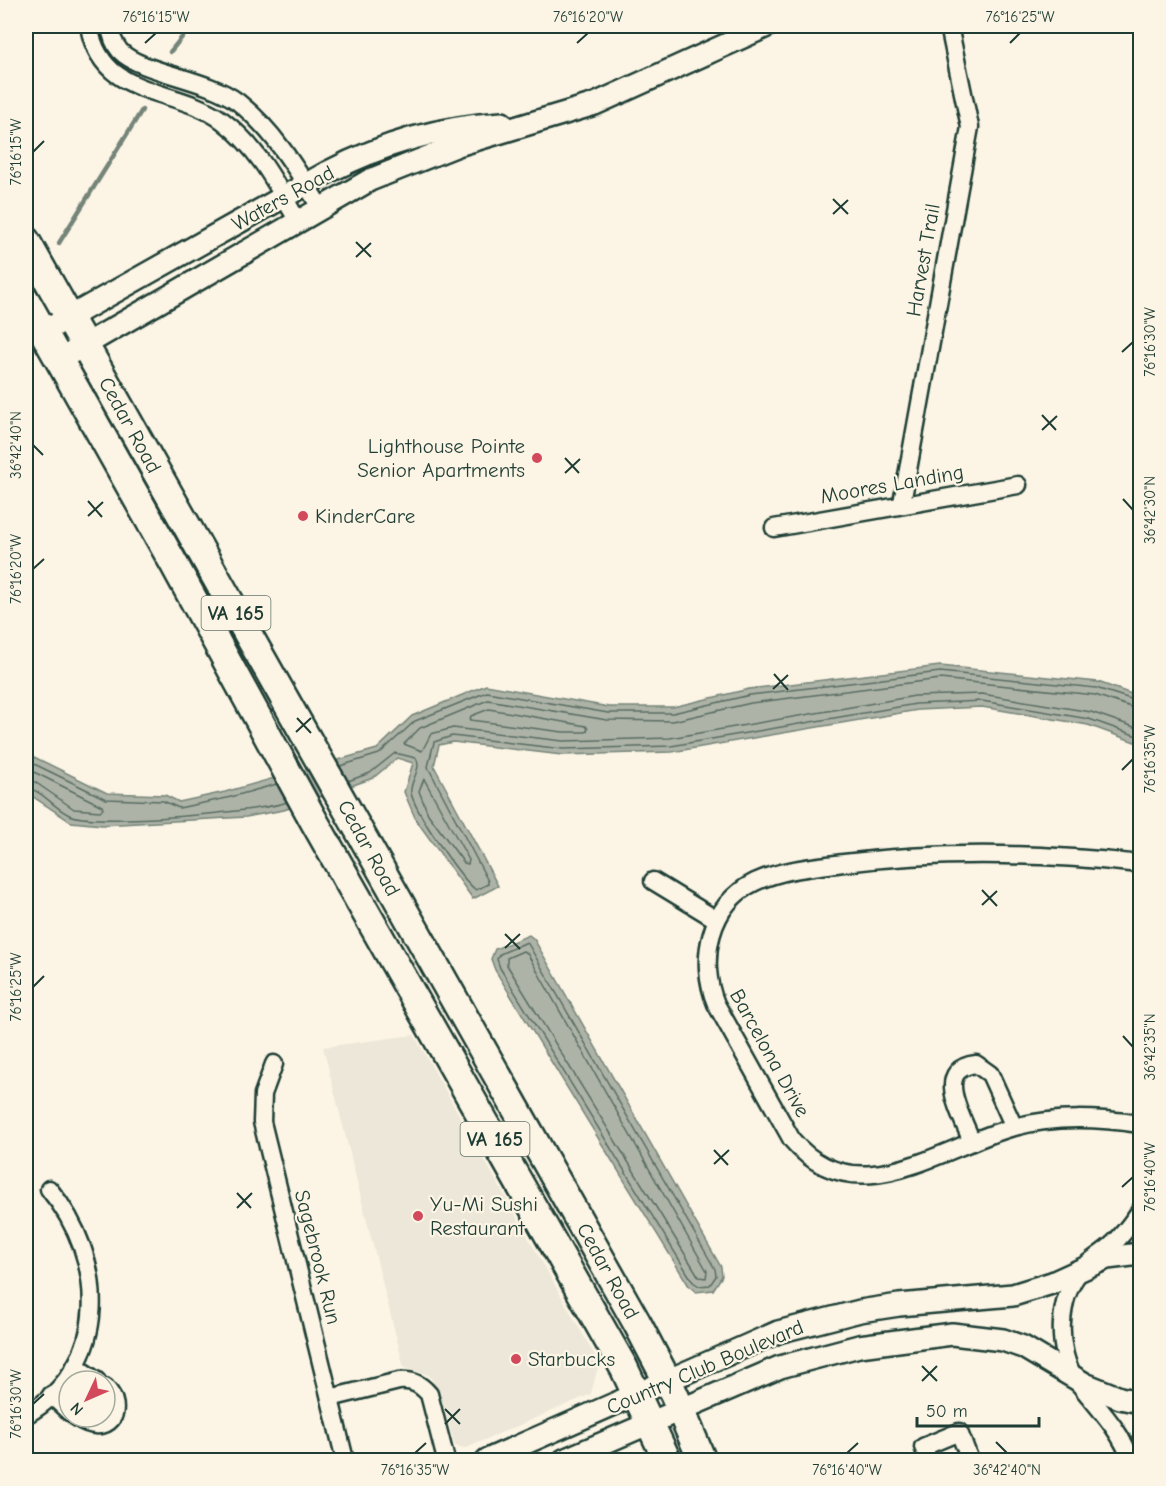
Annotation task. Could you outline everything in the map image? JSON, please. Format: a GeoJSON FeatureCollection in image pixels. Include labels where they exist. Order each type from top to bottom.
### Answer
{"type":"FeatureCollection","features":[{"type":"Feature","properties":{"kind":"main road","name":"Cedar Road"},"geometry":{"type":"LineString","coordinates":[[26,240],[668,1380],[702,1461]]}},
{"type":"Feature","properties":{"kind":"main road","name":"Cedar Road"},"geometry":{"type":"LineString","coordinates":[[26,301],[314,821],[548,1232],[637,1394],[667,1461]]}},
{"type":"Feature","properties":{"kind":"street"},"geometry":{"type":"LineString","coordinates":[[89,26],[94,45],[113,72],[135,86],[191,104],[221,119],[255,151],[297,220]]}},
{"type":"Feature","properties":{"kind":"street"},"geometry":{"type":"LineString","coordinates":[[111,26],[114,41],[126,56],[196,81],[236,100],[273,135],[320,207]]}},
{"type":"Feature","properties":{"kind":"street","name":"Waters Road"},"geometry":{"type":"LineString","coordinates":[[59,360],[297,220],[370,180],[420,159],[595,104],[767,26]]}},
{"type":"Feature","properties":{"kind":"street","name":"Harvest Trail"},"geometry":{"type":"LineString","coordinates":[[902,503],[970,127],[949,26]]}},
{"type":"Feature","properties":{"kind":"street","name":"Waters Road"},"geometry":{"type":"LineString","coordinates":[[43,332],[306,184],[375,149],[414,136],[463,126],[542,121]]}},
{"type":"Feature","properties":{"kind":"street","name":"Moores Landing"},"geometry":{"type":"LineString","coordinates":[[774,528],[902,503],[1018,485]]}},
{"type":"Feature","properties":{"kind":"street","name":"Barcelona Drive"},"geometry":{"type":"LineString","coordinates":[[1140,864],[953,854],[890,857],[797,869],[753,883],[728,904],[717,920],[707,950],[708,987],[734,1038],[792,1140],[802,1151],[829,1168],[868,1176],[892,1172],[1014,1127],[1078,1118],[1140,1124]]}},
{"type":"Feature","properties":{"kind":"street"},"geometry":{"type":"LineString","coordinates":[[653,881],[717,920]]}},
{"type":"Feature","properties":{"kind":"street","name":"Sagebrook Run"},"geometry":{"type":"LineString","coordinates":[[274,1064],[263,1094],[262,1122],[345,1461]]}},
{"type":"Feature","properties":{"kind":"street"},"geometry":{"type":"LineString","coordinates":[[972,1142],[952,1089],[954,1073],[960,1067],[976,1064],[990,1074],[1014,1127]]}},
{"type":"Feature","properties":{"kind":"street"},"geometry":{"type":"LineString","coordinates":[[26,1415],[51,1395],[75,1366],[91,1323],[92,1290],[76,1226],[49,1189]]}},
{"type":"Feature","properties":{"kind":"street"},"geometry":{"type":"LineString","coordinates":[[1131,1461],[1109,1420],[1074,1377],[1065,1357],[1063,1324],[1068,1291],[1082,1269],[1115,1242],[1140,1211]]}},
{"type":"Feature","properties":{"kind":"street","name":"Country Club Boulevard"},"geometry":{"type":"LineString","coordinates":[[487,1461],[778,1332],[818,1320],[899,1305],[1012,1295],[1052,1283],[1107,1258],[1140,1254]]}},
{"type":"Feature","properties":{"kind":"street","name":"Country Club Boulevard"},"geometry":{"type":"LineString","coordinates":[[564,1461],[780,1367],[817,1355],[889,1340],[952,1334],[1003,1340],[1023,1347],[1074,1377],[1120,1398],[1140,1402]]}},
{"type":"Feature","properties":{"kind":"street"},"geometry":{"type":"LineString","coordinates":[[75,1366],[79,1369]]}},
{"type":"Feature","properties":{"kind":"street"},"geometry":{"type":"LineString","coordinates":[[330,1398],[399,1381],[410,1381],[421,1386],[429,1394],[446,1461]]}},
{"type":"Feature","properties":{"kind":"street"},"geometry":{"type":"LineString","coordinates":[[51,1395],[57,1401]]}},
{"type":"Feature","properties":{"kind":"street"},"geometry":{"type":"LineString","coordinates":[[929,1461],[923,1447],[959,1432],[970,1461]]}},
{"type":"Feature","properties":{"kind":"shaded area"},"geometry":{"type":"Polygon","coordinates":[[[414,1035],[599,1363],[591,1394],[466,1448],[455,1446],[440,1394],[429,1375],[404,1368],[323,1047],[414,1035]]]}},
{"type":"Feature","properties":{"kind":"water"},"geometry":{"type":"Polygon","coordinates":[[[940,666],[1098,682],[1140,697],[1140,744],[1088,725],[982,707],[918,710],[672,752],[562,755],[453,742],[439,745],[434,766],[498,886],[473,899],[416,820],[404,792],[413,763],[397,758],[373,778],[284,810],[246,817],[102,825],[71,822],[26,792],[26,753],[107,793],[165,795],[179,802],[225,792],[377,749],[412,716],[486,685],[609,707],[673,707],[749,689],[940,666]]]}},
{"type":"Feature","properties":{"kind":"water"},"geometry":{"type":"Polygon","coordinates":[[[529,935],[534,939],[721,1267],[722,1276],[713,1290],[696,1292],[689,1286],[495,970],[491,959],[495,949],[529,935]]]}},
{"type":"Feature","properties":{"kind":"waterway"},"geometry":{"type":"LineString","coordinates":[[170,52],[191,26]]}},
{"type":"Feature","properties":{"kind":"waterway"},"geometry":{"type":"LineString","coordinates":[[59,243],[142,110]]}},
{"type":"Feature","properties":{"kind":"place","name":"Lighthouse Pointe Senior Apartments"},"geometry":{"type":"Point","coordinates":[537,458]}},
{"type":"Feature","properties":{"kind":"place","name":"KinderCare"},"geometry":{"type":"Point","coordinates":[303,516]}},
{"type":"Feature","properties":{"kind":"place","name":"Yu-Mi Sushi Restaurant"},"geometry":{"type":"Point","coordinates":[418,1216]}},
{"type":"Feature","properties":{"kind":"place","name":"Starbucks"},"geometry":{"type":"Point","coordinates":[516,1359]}}]}
